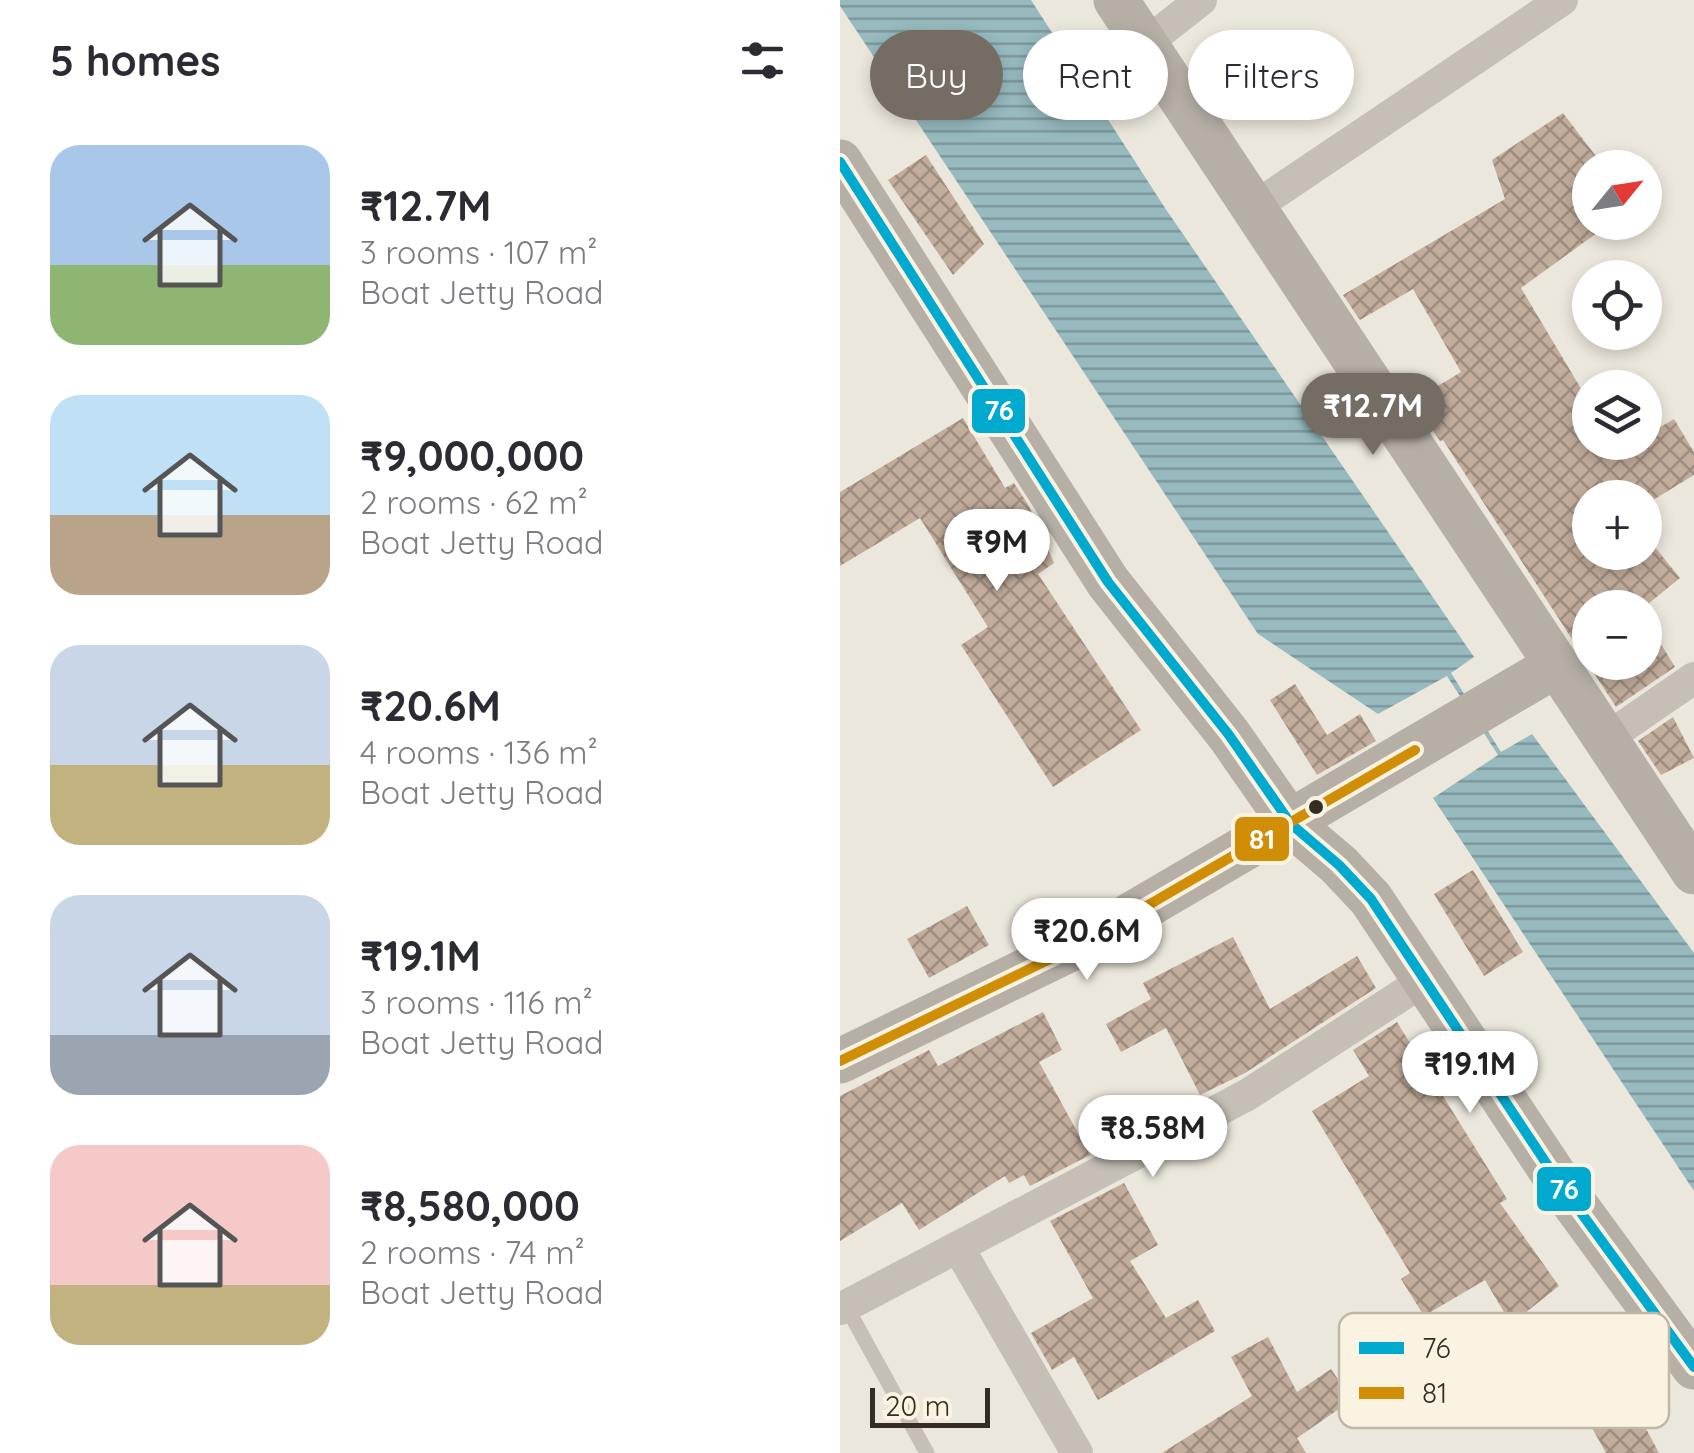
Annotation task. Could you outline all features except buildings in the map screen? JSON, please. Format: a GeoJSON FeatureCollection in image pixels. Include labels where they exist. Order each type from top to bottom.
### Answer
{"type":"FeatureCollection","features":[{"type":"Feature","properties":{"kind":"main road"},"geometry":{"type":"LineString","coordinates":[[1116,0],[1135,30]]}},
{"type":"Feature","properties":{"kind":"main road"},"geometry":{"type":"LineString","coordinates":[[1168,80],[1694,872]]}},
{"type":"Feature","properties":{"kind":"main road"},"geometry":{"type":"LineString","coordinates":[[840,162],[1108,582],[1229,735],[1292,824],[1371,899],[1560,1184],[1654,1313]]}},
{"type":"Feature","properties":{"kind":"main road"},"geometry":{"type":"LineString","coordinates":[[840,1061],[1082,944],[1556,666]]}},
{"type":"Feature","properties":{"kind":"main road"},"geometry":{"type":"LineString","coordinates":[[1669,1333],[1694,1367]]}},
{"type":"Feature","properties":{"kind":"street"},"geometry":{"type":"LineString","coordinates":[[1162,30],[1202,0]]}},
{"type":"Feature","properties":{"kind":"street"},"geometry":{"type":"LineString","coordinates":[[1253,208],[1562,0]]}},
{"type":"Feature","properties":{"kind":"street"},"geometry":{"type":"LineString","coordinates":[[1604,740],[1694,678]]}},
{"type":"Feature","properties":{"kind":"street"},"geometry":{"type":"LineString","coordinates":[[843,1308],[1246,1095],[1425,980]]}},
{"type":"Feature","properties":{"kind":"street"},"geometry":{"type":"LineString","coordinates":[[958,1247],[1077,1453]]}},
{"type":"Feature","properties":{"kind":"lane"},"geometry":{"type":"LineString","coordinates":[[843,1308],[927,1453]]}},
{"type":"Feature","properties":{"kind":"water"},"geometry":{"type":"Polygon","coordinates":[[[840,0],[1031,0],[1050,30],[1023,30],[1023,120],[1108,120],[1474,657],[1451,673],[1501,752],[1532,734],[1694,953],[1694,1191],[1433,798],[1498,755],[1447,676],[1378,714],[1258,634],[916,120],[1003,120],[1003,30],[870,30],[870,51],[840,6],[840,0]]]}},
{"type":"Feature","properties":{"kind":"transit line","name":"76"},"geometry":{"type":"LineString","coordinates":[[840,162],[1108,582],[1229,735],[1291,824],[1371,899],[1560,1184],[1654,1313]]}},
{"type":"Feature","properties":{"kind":"transit line","name":"81"},"geometry":{"type":"LineString","coordinates":[[840,1061],[1083,943],[1415,750]]}},
{"type":"Feature","properties":{"kind":"transit line","name":"76"},"geometry":{"type":"LineString","coordinates":[[1669,1333],[1694,1367]]}}]}
